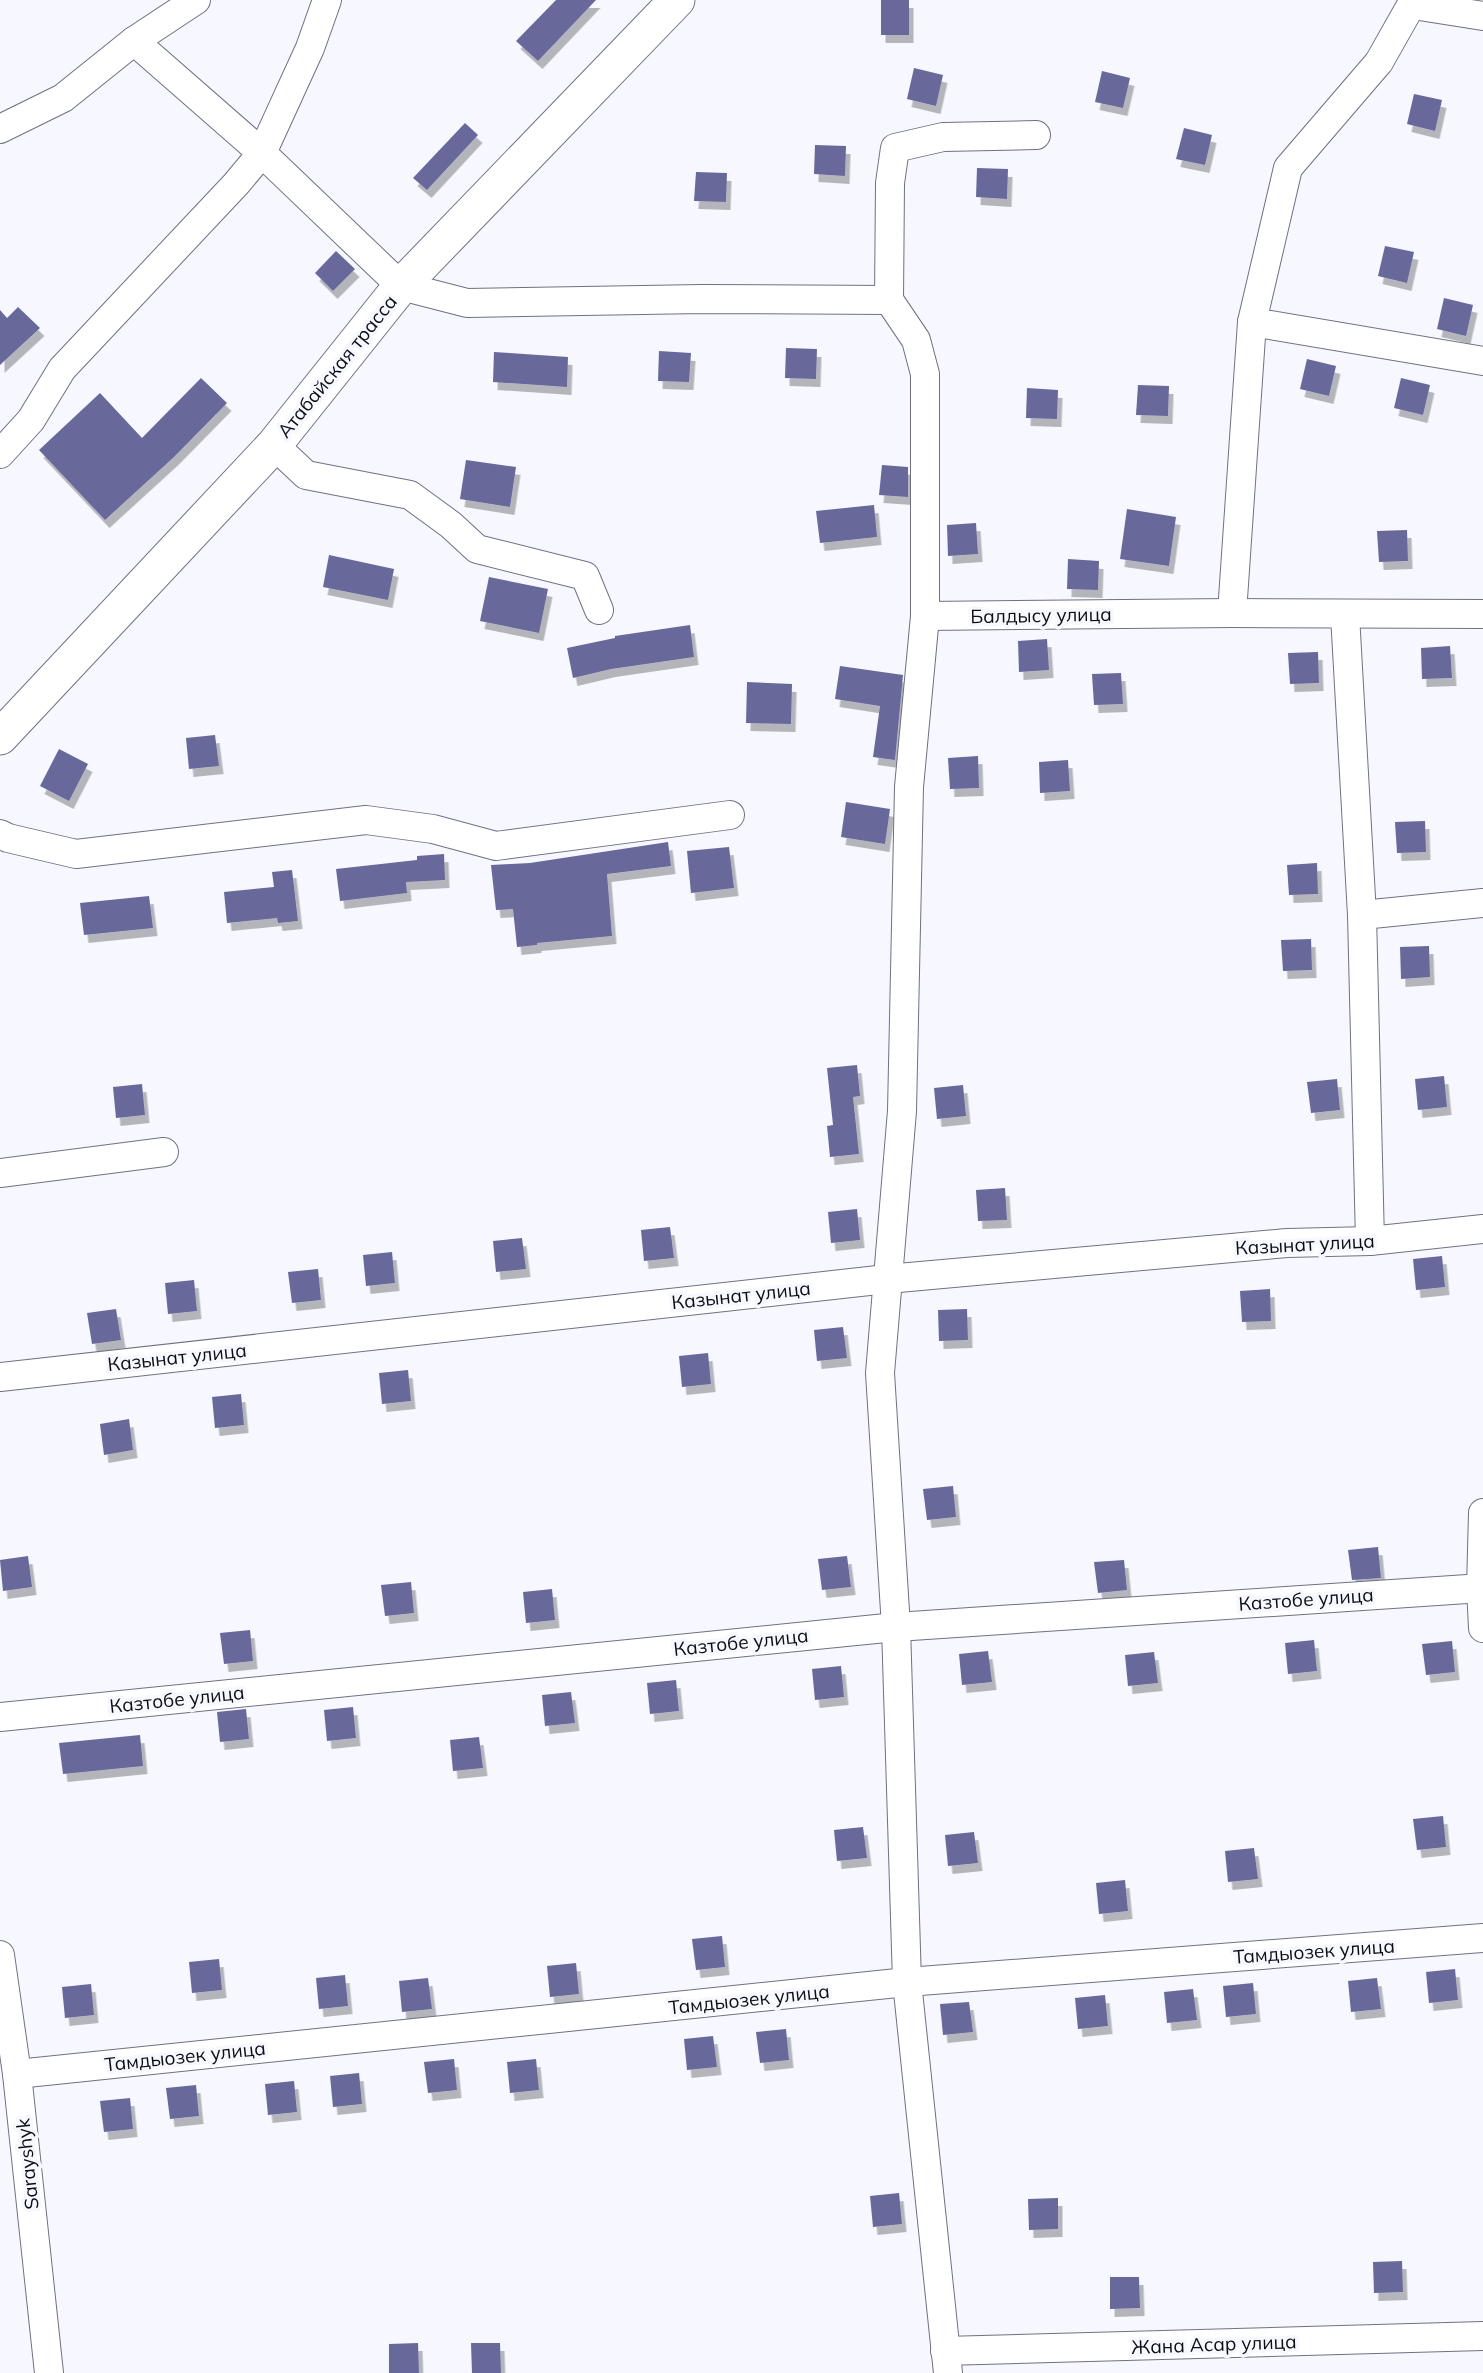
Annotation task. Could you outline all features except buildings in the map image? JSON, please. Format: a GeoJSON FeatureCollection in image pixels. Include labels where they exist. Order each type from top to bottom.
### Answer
{"type":"FeatureCollection","features":[{"type":"Feature","properties":{"kind":"main road","name":"Атабайская трасса"},"geometry":{"type":"LineString","coordinates":[[0,737],[274,445],[401,286],[677,0]]}},
{"type":"Feature","properties":{"kind":"street"},"geometry":{"type":"LineString","coordinates":[[0,129],[63,97],[134,41],[196,0]]}},
{"type":"Feature","properties":{"kind":"street"},"geometry":{"type":"LineString","coordinates":[[0,454],[32,420],[61,369],[262,153],[310,48],[327,0]]}},
{"type":"Feature","properties":{"kind":"street"},"geometry":{"type":"LineString","coordinates":[[1232,613],[1252,322],[1288,168],[1378,62],[1413,2],[1483,16]]}},
{"type":"Feature","properties":{"kind":"street"},"geometry":{"type":"LineString","coordinates":[[134,41],[262,153],[401,286],[467,303],[702,299],[889,300]]}},
{"type":"Feature","properties":{"kind":"street"},"geometry":{"type":"LineString","coordinates":[[947,2362],[907,1982],[896,1627],[880,1373],[902,1111],[909,787],[925,616],[925,374],[916,341],[889,300],[890,183],[895,148],[943,137],[1036,135]]}},
{"type":"Feature","properties":{"kind":"street"},"geometry":{"type":"LineString","coordinates":[[1252,322],[1483,361]]}},
{"type":"Feature","properties":{"kind":"street"},"geometry":{"type":"LineString","coordinates":[[274,445],[306,475],[410,495],[451,525],[477,549],[585,576],[599,610]]}},
{"type":"Feature","properties":{"kind":"street","name":"Балдысу улица"},"geometry":{"type":"LineString","coordinates":[[925,616],[1483,614]]}},
{"type":"Feature","properties":{"kind":"street"},"geometry":{"type":"LineString","coordinates":[[1345,615],[1362,915],[1370,1241]]}},
{"type":"Feature","properties":{"kind":"street"},"geometry":{"type":"LineString","coordinates":[[0,834],[76,853],[366,820],[433,829],[496,846],[730,815]]}},
{"type":"Feature","properties":{"kind":"street"},"geometry":{"type":"LineString","coordinates":[[1362,915],[1483,902]]}},
{"type":"Feature","properties":{"kind":"street"},"geometry":{"type":"LineString","coordinates":[[0,1172],[164,1152]]}},
{"type":"Feature","properties":{"kind":"street","name":"Казынат улица"},"geometry":{"type":"LineString","coordinates":[[0,1377],[887,1279],[1287,1243],[1370,1241],[1483,1229]]}},
{"type":"Feature","properties":{"kind":"street"},"geometry":{"type":"LineString","coordinates":[[1483,1513],[1483,1628]]}},
{"type":"Feature","properties":{"kind":"street","name":"Казтобе улица"},"geometry":{"type":"LineString","coordinates":[[0,1717],[896,1627],[1482,1588]]}},
{"type":"Feature","properties":{"kind":"street","name":"Тамдыозек улица"},"geometry":{"type":"LineString","coordinates":[[17,2074],[907,1982],[1483,1938]]}},
{"type":"Feature","properties":{"kind":"street","name":"Sarayshyk"},"geometry":{"type":"LineString","coordinates":[[0,1955],[17,2074],[50,2373]]}},
{"type":"Feature","properties":{"kind":"street","name":"Жана Асар улица"},"geometry":{"type":"LineString","coordinates":[[947,2362],[1483,2336]]}}]}
